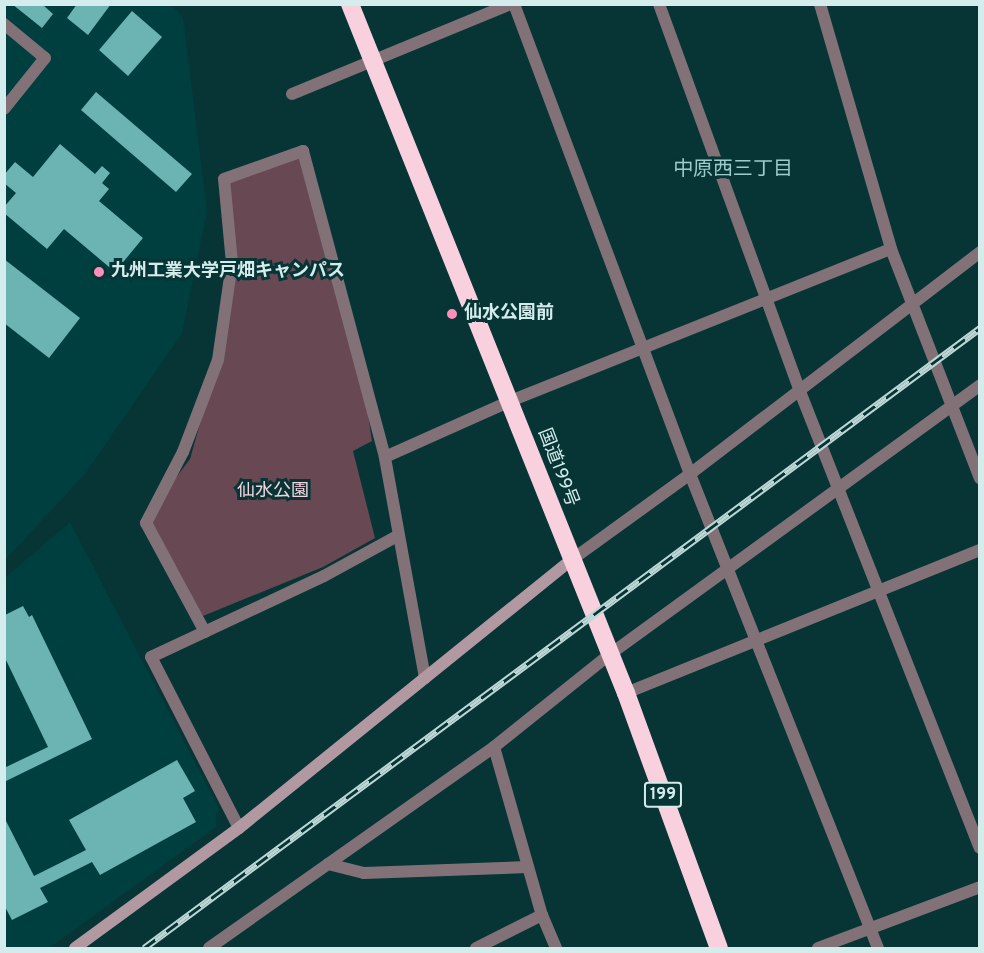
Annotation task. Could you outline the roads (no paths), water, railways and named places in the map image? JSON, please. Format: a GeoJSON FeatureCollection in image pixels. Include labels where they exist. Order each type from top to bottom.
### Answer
{"type":"FeatureCollection","features":[{"type":"Feature","properties":{"kind":"highway","name":"国道199号"},"geometry":{"type":"LineString","coordinates":[[350,4],[574,569],[626,693],[719,948]]}},
{"type":"Feature","properties":{"kind":"street"},"geometry":{"type":"LineString","coordinates":[[292,94],[512,4],[690,474],[758,640],[878,948]]}},
{"type":"Feature","properties":{"kind":"street"},"geometry":{"type":"LineString","coordinates":[[659,4],[799,389],[980,849]]}},
{"type":"Feature","properties":{"kind":"street"},"geometry":{"type":"LineString","coordinates":[[820,4],[891,249],[910,305],[980,478]]}},
{"type":"Feature","properties":{"kind":"street"},"geometry":{"type":"LineString","coordinates":[[4,24],[45,58],[4,109]]}},
{"type":"Feature","properties":{"kind":"street"},"geometry":{"type":"LineString","coordinates":[[205,632],[146,523],[183,452],[218,360],[232,263],[224,179],[303,151],[385,457],[397,536],[425,678]]}},
{"type":"Feature","properties":{"kind":"street"},"geometry":{"type":"LineString","coordinates":[[385,457],[508,402],[891,249]]}},
{"type":"Feature","properties":{"kind":"street"},"geometry":{"type":"LineString","coordinates":[[75,948],[239,828],[425,678],[574,569],[690,474],[980,252]]}},
{"type":"Feature","properties":{"kind":"street"},"geometry":{"type":"LineString","coordinates":[[209,948],[494,747],[607,649],[980,385]]}},
{"type":"Feature","properties":{"kind":"street"},"geometry":{"type":"LineString","coordinates":[[239,828],[151,657],[324,576],[397,536]]}},
{"type":"Feature","properties":{"kind":"street"},"geometry":{"type":"LineString","coordinates":[[626,693],[980,550]]}},
{"type":"Feature","properties":{"kind":"street"},"geometry":{"type":"LineString","coordinates":[[494,747],[542,915],[556,948]]}},
{"type":"Feature","properties":{"kind":"street"},"geometry":{"type":"LineString","coordinates":[[328,864],[363,873],[528,867]]}},
{"type":"Feature","properties":{"kind":"street"},"geometry":{"type":"LineString","coordinates":[[818,948],[980,887]]}},
{"type":"Feature","properties":{"kind":"street"},"geometry":{"type":"LineString","coordinates":[[476,948],[542,915]]}},
{"type":"Feature","properties":{"kind":"railway"},"geometry":{"type":"LineString","coordinates":[[144,948],[980,328]]}},
{"type":"Feature","properties":{"kind":"place","name":"九州工業大学戸畑キャンパス"},"geometry":{"type":"Point","coordinates":[99,272]}},
{"type":"Feature","properties":{"kind":"place","name":"仙水公園前"},"geometry":{"type":"Point","coordinates":[452,314]}},
{"type":"Feature","properties":{"kind":"district","name":"中原西三丁目"},"geometry":{"type":"Point","coordinates":[733,170]}},
{"type":"Feature","properties":{"kind":"park label","name":"仙水公園"},"geometry":{"type":"Point","coordinates":[273,492]}}]}
